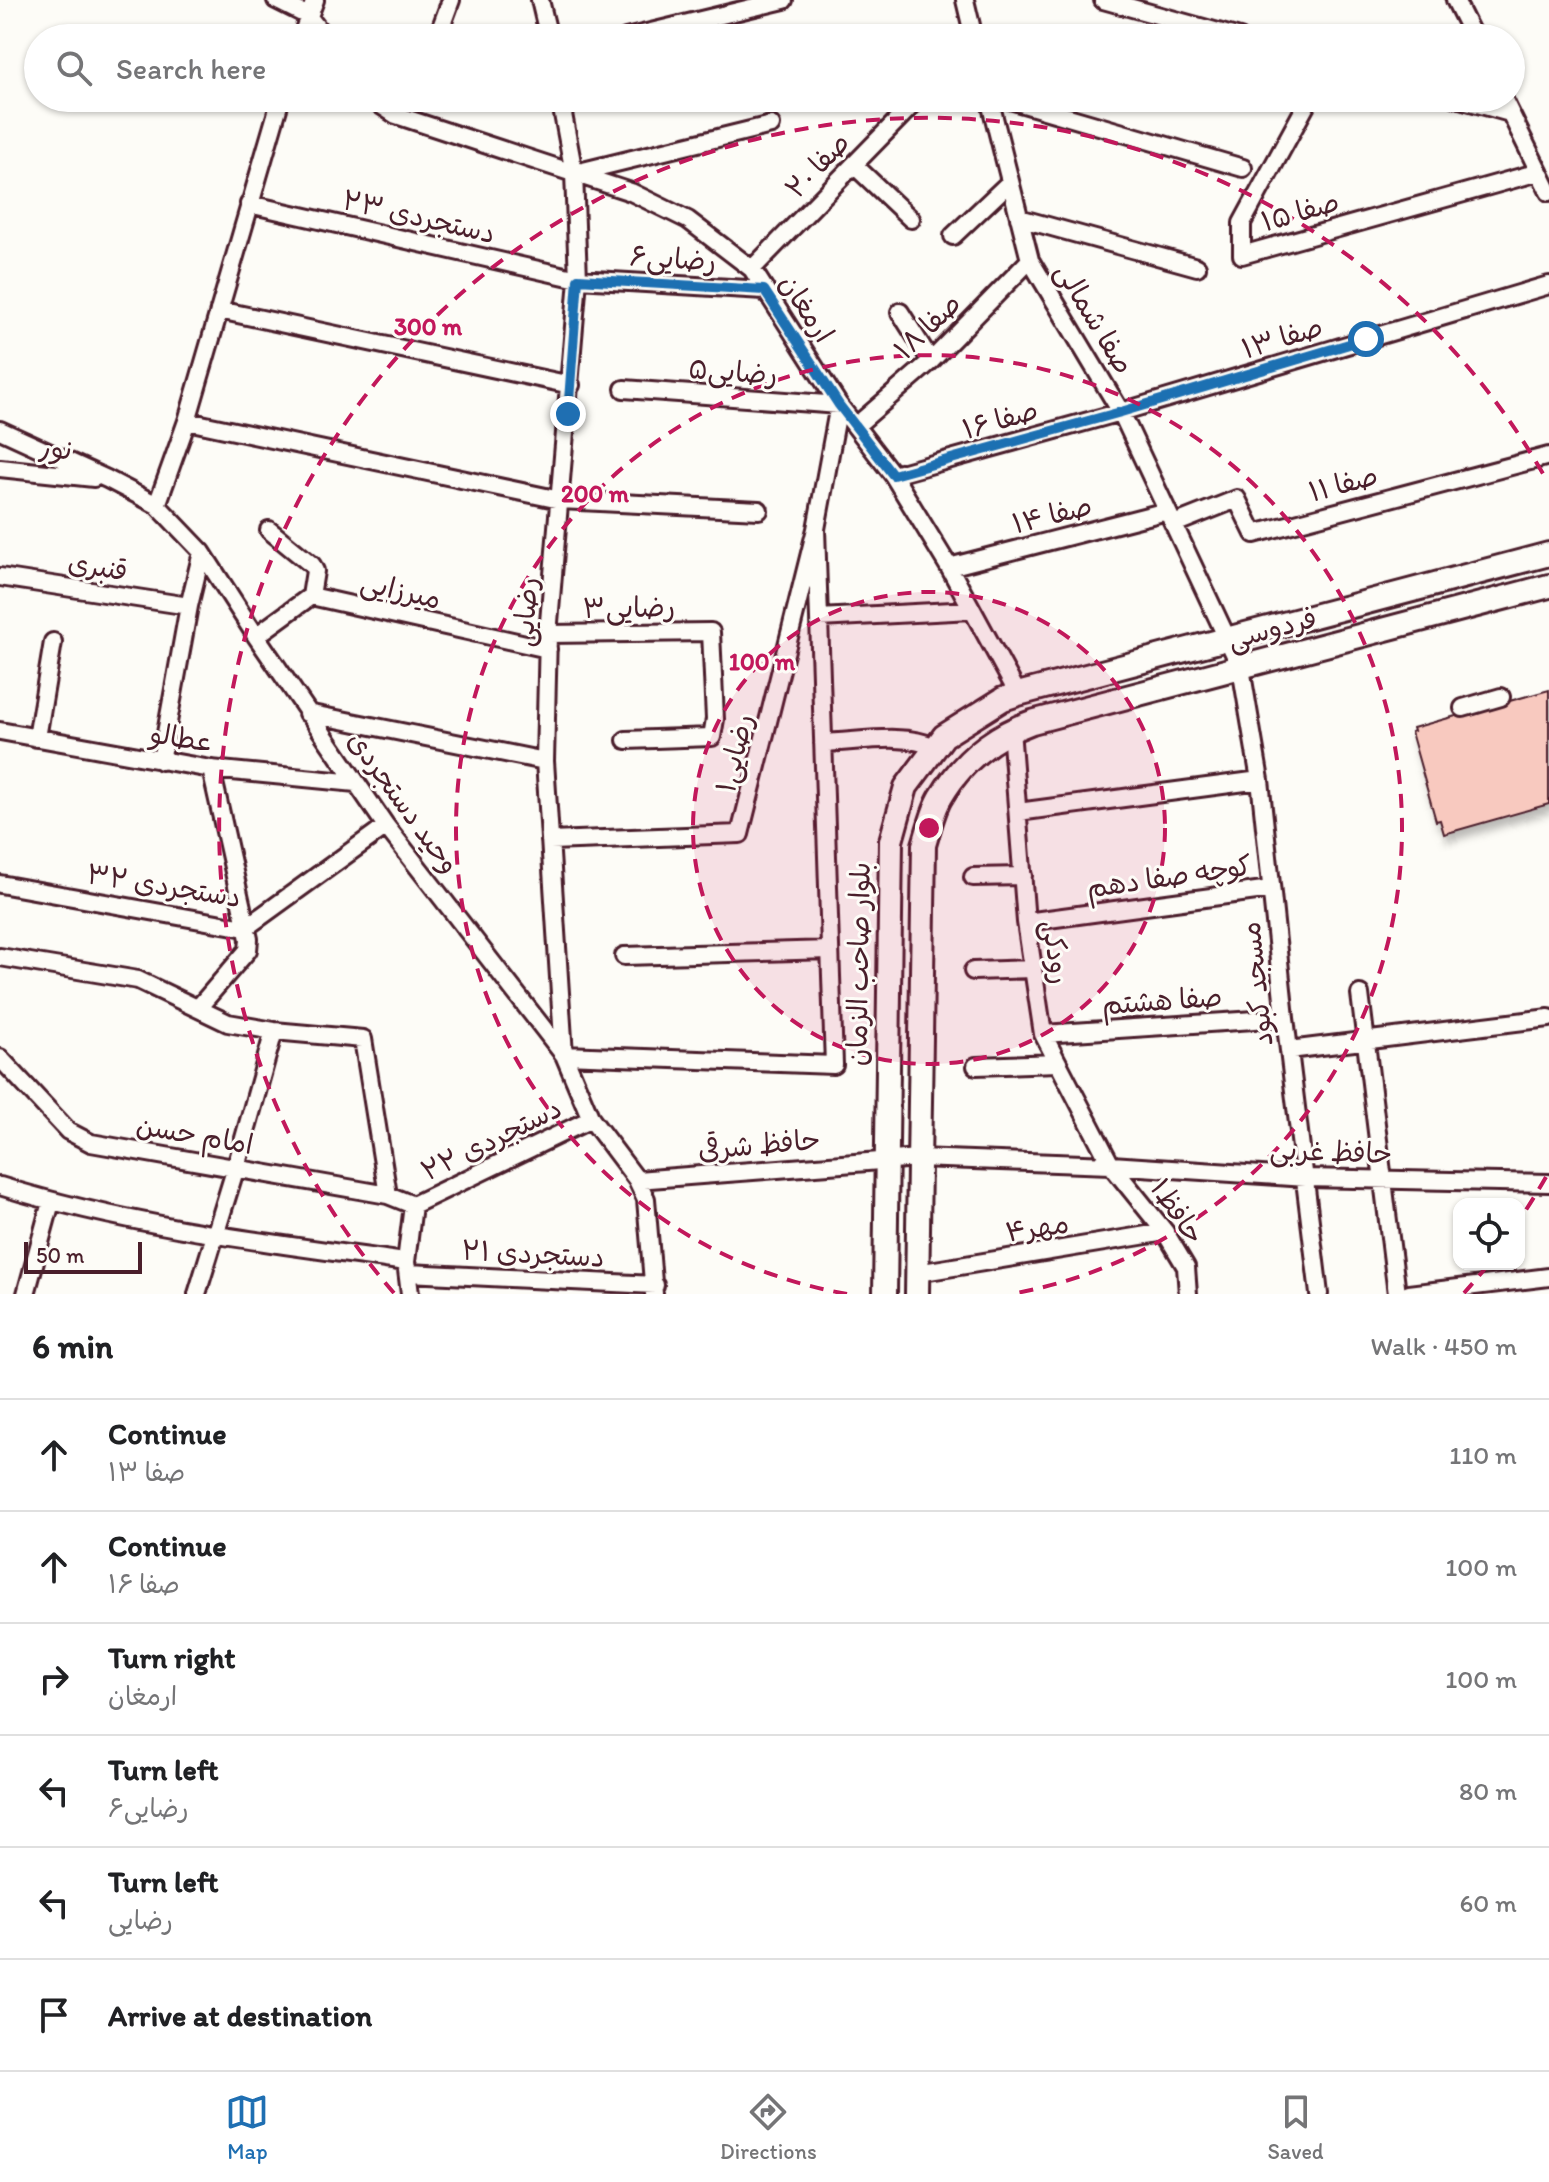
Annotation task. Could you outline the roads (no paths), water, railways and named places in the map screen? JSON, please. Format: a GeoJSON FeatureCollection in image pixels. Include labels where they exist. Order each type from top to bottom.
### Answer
{"type":"FeatureCollection","features":[{"type":"Feature","properties":{"kind":"main road","name":"فردوسی"},"geometry":{"type":"LineString","coordinates":[[1018,694],[1549,554]]}},
{"type":"Feature","properties":{"kind":"main road","name":"فردوسی"},"geometry":{"type":"LineString","coordinates":[[1011,729],[1549,586]]}},
{"type":"Feature","properties":{"kind":"main road","name":"بلوار صاحب الزمان"},"geometry":{"type":"LineString","coordinates":[[885,1294],[891,841],[906,787],[944,736],[1003,699],[1018,694]]}},
{"type":"Feature","properties":{"kind":"main road"},"geometry":{"type":"LineString","coordinates":[[917,1283],[924,845],[939,799],[966,760],[1011,729]]}},
{"type":"Feature","properties":{"kind":"street"},"geometry":{"type":"LineString","coordinates":[[276,0],[308,16],[314,24]]}},
{"type":"Feature","properties":{"kind":"street"},"geometry":{"type":"LineString","coordinates":[[305,24],[315,0]]}},
{"type":"Feature","properties":{"kind":"street"},"geometry":{"type":"LineString","coordinates":[[442,24],[451,0]]}},
{"type":"Feature","properties":{"kind":"street"},"geometry":{"type":"LineString","coordinates":[[540,0],[546,24]]}},
{"type":"Feature","properties":{"kind":"street"},"geometry":{"type":"LineString","coordinates":[[684,24],[784,0]]}},
{"type":"Feature","properties":{"kind":"street"},"geometry":{"type":"LineString","coordinates":[[965,0],[971,24]]}},
{"type":"Feature","properties":{"kind":"street"},"geometry":{"type":"LineString","coordinates":[[1103,0],[1190,24]]}},
{"type":"Feature","properties":{"kind":"street"},"geometry":{"type":"LineString","coordinates":[[1455,0],[1467,24]]}},
{"type":"Feature","properties":{"kind":"street"},"geometry":{"type":"LineString","coordinates":[[157,505],[187,421],[277,112]]}},
{"type":"Feature","properties":{"kind":"street","name":"ارمغان"},"geometry":{"type":"LineString","coordinates":[[392,112],[631,192],[688,220],[752,269],[839,405],[893,475],[949,567],[1018,694]]}},
{"type":"Feature","properties":{"kind":"street"},"geometry":{"type":"LineString","coordinates":[[563,112],[574,173],[771,125]]}},
{"type":"Feature","properties":{"kind":"street","name":"صفا ۲۰"},"geometry":{"type":"LineString","coordinates":[[752,269],[905,112]]}},
{"type":"Feature","properties":{"kind":"street","name":"صفا شمالی"},"geometry":{"type":"LineString","coordinates":[[992,112],[1030,260],[1121,412],[1241,668]]}},
{"type":"Feature","properties":{"kind":"street"},"geometry":{"type":"LineString","coordinates":[[1051,112],[1243,168]]}},
{"type":"Feature","properties":{"kind":"street","name":"صفا ۱۵"},"geometry":{"type":"LineString","coordinates":[[1302,112],[1242,223],[1242,255],[1539,172]]}},
{"type":"Feature","properties":{"kind":"street"},"geometry":{"type":"LineString","coordinates":[[1509,112],[1549,192]]}},
{"type":"Feature","properties":{"kind":"street"},"geometry":{"type":"LineString","coordinates":[[854,165],[911,219]]}},
{"type":"Feature","properties":{"kind":"street","name":"رضایی"},"geometry":{"type":"LineString","coordinates":[[564,1055],[545,761],[548,642],[578,279],[574,173]]}},
{"type":"Feature","properties":{"kind":"street"},"geometry":{"type":"LineString","coordinates":[[953,236],[1010,182]]}},
{"type":"Feature","properties":{"kind":"street","name":"دستجردی ۲۳"},"geometry":{"type":"LineString","coordinates":[[249,204],[578,279]]}},
{"type":"Feature","properties":{"kind":"street"},"geometry":{"type":"LineString","coordinates":[[1019,218],[1197,267]]}},
{"type":"Feature","properties":{"kind":"street","name":"صفا ۱۸"},"geometry":{"type":"LineString","coordinates":[[857,425],[931,361],[1030,260]]}},
{"type":"Feature","properties":{"kind":"street","name":"رضایی۶"},"geometry":{"type":"LineString","coordinates":[[578,279],[764,290]]}},
{"type":"Feature","properties":{"kind":"street","name":"صفا ۱۳"},"geometry":{"type":"LineString","coordinates":[[1121,412],[1549,285]]}},
{"type":"Feature","properties":{"kind":"street"},"geometry":{"type":"LineString","coordinates":[[219,310],[571,385]]}},
{"type":"Feature","properties":{"kind":"street"},"geometry":{"type":"LineString","coordinates":[[900,312],[931,361]]}},
{"type":"Feature","properties":{"kind":"street","name":"رضایی۵"},"geometry":{"type":"LineString","coordinates":[[624,389],[839,405]]}},
{"type":"Feature","properties":{"kind":"street","name":"رضایی۱"},"geometry":{"type":"LineString","coordinates":[[550,841],[740,834],[816,529],[839,405]]}},
{"type":"Feature","properties":{"kind":"street","name":"صفا ۱۶"},"geometry":{"type":"LineString","coordinates":[[893,475],[1121,412]]}},
{"type":"Feature","properties":{"kind":"street"},"geometry":{"type":"LineString","coordinates":[[187,421],[560,500],[759,510]]}},
{"type":"Feature","properties":{"kind":"street","name":"وحید دستجردی"},"geometry":{"type":"LineString","coordinates":[[0,430],[157,505],[202,552],[307,713],[386,826],[564,1055],[591,1119],[637,1180],[646,1199],[655,1290]]}},
{"type":"Feature","properties":{"kind":"street","name":"صفا ۱۱"},"geometry":{"type":"LineString","coordinates":[[1170,518],[1237,499],[1254,534],[1549,456]]}},
{"type":"Feature","properties":{"kind":"street","name":"نور"},"geometry":{"type":"LineString","coordinates":[[0,468],[107,479]]}},
{"type":"Feature","properties":{"kind":"street","name":"صفا ۱۴"},"geometry":{"type":"LineString","coordinates":[[949,567],[1170,518]]}},
{"type":"Feature","properties":{"kind":"street"},"geometry":{"type":"LineString","coordinates":[[564,1055],[834,1065],[816,529]]}},
{"type":"Feature","properties":{"kind":"street"},"geometry":{"type":"LineString","coordinates":[[256,636],[311,596],[315,571],[312,565],[269,530]]}},
{"type":"Feature","properties":{"kind":"street"},"geometry":{"type":"LineString","coordinates":[[161,761],[202,552]]}},
{"type":"Feature","properties":{"kind":"street","name":"قنبری"},"geometry":{"type":"LineString","coordinates":[[0,577],[189,606]]}},
{"type":"Feature","properties":{"kind":"street","name":"میرزایی"},"geometry":{"type":"LineString","coordinates":[[311,596],[548,642]]}},
{"type":"Feature","properties":{"kind":"street"},"geometry":{"type":"LineString","coordinates":[[819,618],[972,610]]}},
{"type":"Feature","properties":{"kind":"street","name":"رضایی۳"},"geometry":{"type":"LineString","coordinates":[[548,642],[711,632],[715,719],[712,737],[626,740]]}},
{"type":"Feature","properties":{"kind":"street"},"geometry":{"type":"LineString","coordinates":[[37,738],[53,642]]}},
{"type":"Feature","properties":{"kind":"street","name":"مسجد کبود"},"geometry":{"type":"LineString","coordinates":[[1241,668],[1260,780],[1319,1294]]}},
{"type":"Feature","properties":{"kind":"street"},"geometry":{"type":"LineString","coordinates":[[1463,708],[1501,697]]}},
{"type":"Feature","properties":{"kind":"street"},"geometry":{"type":"LineString","coordinates":[[307,713],[545,761]]}},
{"type":"Feature","properties":{"kind":"street","name":"رودکی"},"geometry":{"type":"LineString","coordinates":[[1011,729],[1026,922],[1043,1034],[1111,1165]]}},
{"type":"Feature","properties":{"kind":"street","name":"عطالو"},"geometry":{"type":"LineString","coordinates":[[0,731],[211,769],[356,783]]}},
{"type":"Feature","properties":{"kind":"street"},"geometry":{"type":"LineString","coordinates":[[823,743],[899,740],[922,741],[935,747]]}},
{"type":"Feature","properties":{"kind":"street"},"geometry":{"type":"LineString","coordinates":[[198,1008],[248,950],[249,939],[211,769]]}},
{"type":"Feature","properties":{"kind":"street"},"geometry":{"type":"LineString","coordinates":[[1018,812],[1260,780]]}},
{"type":"Feature","properties":{"kind":"street","name":"دستجردی ۳۲"},"geometry":{"type":"LineString","coordinates":[[0,884],[245,928],[386,826]]}},
{"type":"Feature","properties":{"kind":"street"},"geometry":{"type":"LineString","coordinates":[[973,877],[1023,876]]}},
{"type":"Feature","properties":{"kind":"street","name":"کوچه صفا دهم"},"geometry":{"type":"LineString","coordinates":[[1026,922],[1271,889]]}},
{"type":"Feature","properties":{"kind":"street"},"geometry":{"type":"LineString","coordinates":[[624,956],[830,950]]}},
{"type":"Feature","properties":{"kind":"street"},"geometry":{"type":"LineString","coordinates":[[0,957],[138,980],[228,1023],[274,1031],[363,1039],[388,1195]]}},
{"type":"Feature","properties":{"kind":"street"},"geometry":{"type":"LineString","coordinates":[[973,971],[1033,969]]}},
{"type":"Feature","properties":{"kind":"street"},"geometry":{"type":"LineString","coordinates":[[1360,994],[1397,1294]]}},
{"type":"Feature","properties":{"kind":"street","name":"صفا هشتم"},"geometry":{"type":"LineString","coordinates":[[1043,1034],[1285,1018]]}},
{"type":"Feature","properties":{"kind":"street"},"geometry":{"type":"LineString","coordinates":[[1289,1050],[1549,1018]]}},
{"type":"Feature","properties":{"kind":"street"},"geometry":{"type":"LineString","coordinates":[[197,1294],[274,1031]]}},
{"type":"Feature","properties":{"kind":"street","name":"امام حسن"},"geometry":{"type":"LineString","coordinates":[[0,1058],[68,1131],[91,1143],[388,1195],[413,1205]]}},
{"type":"Feature","properties":{"kind":"street"},"geometry":{"type":"LineString","coordinates":[[976,1066],[1058,1063]]}},
{"type":"Feature","properties":{"kind":"street","name":"دستجردی ۲۲"},"geometry":{"type":"LineString","coordinates":[[413,1205],[591,1119]]}},
{"type":"Feature","properties":{"kind":"street"},"geometry":{"type":"LineString","coordinates":[[918,1158],[1111,1165]]}},
{"type":"Feature","properties":{"kind":"street","name":"حافظ شرقی"},"geometry":{"type":"LineString","coordinates":[[637,1180],[918,1158]]}},
{"type":"Feature","properties":{"kind":"street","name":"حافظ غربی"},"geometry":{"type":"LineString","coordinates":[[1111,1165],[1306,1178],[1549,1183]]}},
{"type":"Feature","properties":{"kind":"street","name":"حافظ۱"},"geometry":{"type":"LineString","coordinates":[[1111,1165],[1165,1232],[1186,1267],[1188,1294]]}},
{"type":"Feature","properties":{"kind":"street"},"geometry":{"type":"LineString","coordinates":[[0,1186],[51,1202],[407,1268]]}},
{"type":"Feature","properties":{"kind":"street"},"geometry":{"type":"LineString","coordinates":[[26,1294],[51,1202]]}},
{"type":"Feature","properties":{"kind":"street"},"geometry":{"type":"LineString","coordinates":[[410,1294],[407,1268],[413,1205]]}},
{"type":"Feature","properties":{"kind":"street","name":"مهر۴"},"geometry":{"type":"LineString","coordinates":[[917,1283],[1165,1232]]}},
{"type":"Feature","properties":{"kind":"street","name":"دستجردی ۲۱"},"geometry":{"type":"LineString","coordinates":[[407,1268],[655,1290]]}},
{"type":"Feature","properties":{"kind":"street"},"geometry":{"type":"LineString","coordinates":[[1409,1294],[1549,1277]]}}]}
